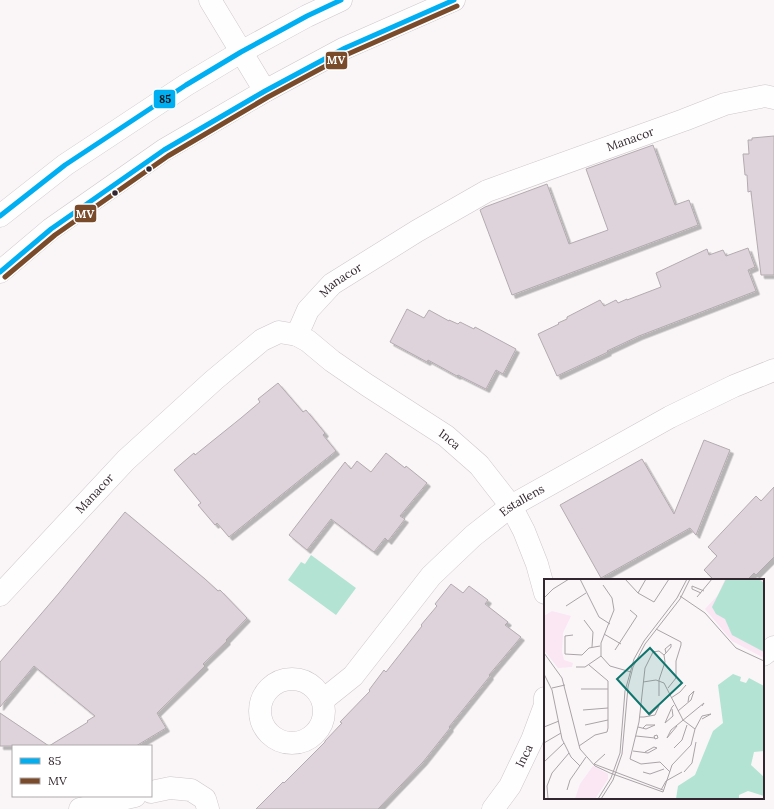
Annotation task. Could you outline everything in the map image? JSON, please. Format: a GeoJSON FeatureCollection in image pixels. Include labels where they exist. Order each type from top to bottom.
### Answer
{"type":"FeatureCollection","features":[{"type":"Feature","properties":{"kind":"street"},"geometry":{"type":"LineString","coordinates":[[210,0],[265,91]]}},
{"type":"Feature","properties":{"kind":"street"},"geometry":{"type":"LineString","coordinates":[[0,216],[66,165],[186,85],[241,52],[307,16],[341,0]]}},
{"type":"Feature","properties":{"kind":"street"},"geometry":{"type":"LineString","coordinates":[[0,272],[51,229],[158,155],[265,91],[345,48],[454,0]]}},
{"type":"Feature","properties":{"kind":"street","name":"Manacor"},"geometry":{"type":"LineString","coordinates":[[0,595],[126,460],[214,380],[262,340],[279,332],[297,335],[308,310],[332,284],[417,231],[487,191],[684,120],[724,104],[765,96],[774,98]]}},
{"type":"Feature","properties":{"kind":"street","name":"Inca"},"geometry":{"type":"LineString","coordinates":[[297,335],[308,341],[332,361],[367,385],[446,436],[479,465],[511,506],[524,531],[538,564],[544,589]]}},
{"type":"Feature","properties":{"kind":"street","name":"Estallens"},"geometry":{"type":"LineString","coordinates":[[323,700],[353,676],[431,576],[473,536],[511,506],[670,417],[734,386],[774,370]]}},
{"type":"Feature","properties":{"kind":"street"},"geometry":{"type":"LineString","coordinates":[[764,654],[774,647]]}},
{"type":"Feature","properties":{"kind":"street","name":"Inca"},"geometry":{"type":"LineString","coordinates":[[493,809],[510,786],[532,740],[544,709]]}},
{"type":"Feature","properties":{"kind":"street"},"geometry":{"type":"LineString","coordinates":[[152,792],[170,788],[191,790],[205,800],[208,809]]}},
{"type":"Feature","properties":{"kind":"street"},"geometry":{"type":"LineString","coordinates":[[80,809],[131,797]]}},
{"type":"Feature","properties":{"kind":"shaded area"},"geometry":{"type":"Polygon","coordinates":[[[311,555],[356,588],[336,615],[288,580],[301,562],[305,564],[311,555]]]}},
{"type":"Feature","properties":{"kind":"building"},"geometry":{"type":"Polygon","coordinates":[[[774,136],[774,275],[761,275],[751,191],[748,192],[747,175],[745,175],[743,154],[749,154],[748,140],[752,140],[752,138],[774,136]]]}},
{"type":"Feature","properties":{"kind":"building"},"geometry":{"type":"Polygon","coordinates":[[[653,145],[675,205],[689,200],[698,225],[512,295],[480,210],[547,184],[569,244],[608,230],[586,169],[653,145]]]}},
{"type":"Feature","properties":{"kind":"building"},"geometry":{"type":"Polygon","coordinates":[[[748,248],[755,267],[748,270],[756,291],[639,336],[557,376],[538,334],[559,324],[558,323],[567,319],[567,317],[600,300],[604,306],[616,300],[618,303],[661,287],[656,273],[707,249],[709,255],[723,250],[726,256],[748,248]]]}},
{"type":"Feature","properties":{"kind":"building"},"geometry":{"type":"Polygon","coordinates":[[[407,309],[424,318],[429,310],[449,321],[458,324],[460,322],[474,329],[475,327],[516,349],[503,374],[496,370],[486,389],[458,375],[457,376],[428,360],[427,362],[390,342],[407,309]]]}},
{"type":"Feature","properties":{"kind":"building"},"geometry":{"type":"Polygon","coordinates":[[[278,383],[303,412],[306,410],[325,433],[323,435],[336,451],[229,537],[217,523],[215,525],[198,505],[201,503],[174,470],[241,418],[260,402],[258,399],[278,383]]]}},
{"type":"Feature","properties":{"kind":"building"},"geometry":{"type":"Polygon","coordinates":[[[704,440],[730,450],[696,535],[690,528],[601,578],[560,505],[642,459],[674,514],[704,440]]]}},
{"type":"Feature","properties":{"kind":"building"},"geometry":{"type":"Polygon","coordinates":[[[386,453],[405,468],[406,466],[427,483],[400,516],[405,519],[388,541],[385,538],[374,552],[331,519],[307,550],[289,535],[345,462],[351,469],[357,461],[371,472],[386,453]]]}},
{"type":"Feature","properties":{"kind":"building"},"geometry":{"type":"Polygon","coordinates":[[[774,487],[774,557],[756,575],[754,573],[748,579],[713,579],[704,570],[717,556],[708,547],[756,496],[761,501],[774,487]]]}},
{"type":"Feature","properties":{"kind":"building"},"geometry":{"type":"Polygon","coordinates":[[[125,512],[218,591],[220,590],[247,618],[226,640],[227,641],[203,664],[205,666],[157,713],[166,728],[138,745],[51,745],[95,716],[34,666],[0,707],[0,662],[125,512]]]}},
{"type":"Feature","properties":{"kind":"building"},"geometry":{"type":"Polygon","coordinates":[[[451,584],[463,593],[469,586],[488,600],[485,604],[508,622],[505,625],[521,637],[489,675],[490,676],[423,762],[378,809],[256,809],[325,742],[342,723],[340,722],[370,691],[369,690],[384,670],[386,672],[422,626],[421,625],[437,606],[435,604],[451,584]]]}},
{"type":"Feature","properties":{"kind":"building"},"geometry":{"type":"Polygon","coordinates":[[[0,713],[48,745],[0,746],[0,713]]]}},
{"type":"Feature","properties":{"kind":"transit line","name":"85"},"geometry":{"type":"LineString","coordinates":[[0,216],[65,165],[186,85],[241,52],[307,16],[341,0]]}},
{"type":"Feature","properties":{"kind":"transit line","name":"85"},"geometry":{"type":"LineString","coordinates":[[0,272],[51,229],[164,150],[265,91],[345,48],[454,0]]}},
{"type":"Feature","properties":{"kind":"transit line","name":"MV"},"geometry":{"type":"LineString","coordinates":[[5,277],[55,235],[168,156],[268,97],[348,54],[457,6]]}}]}
